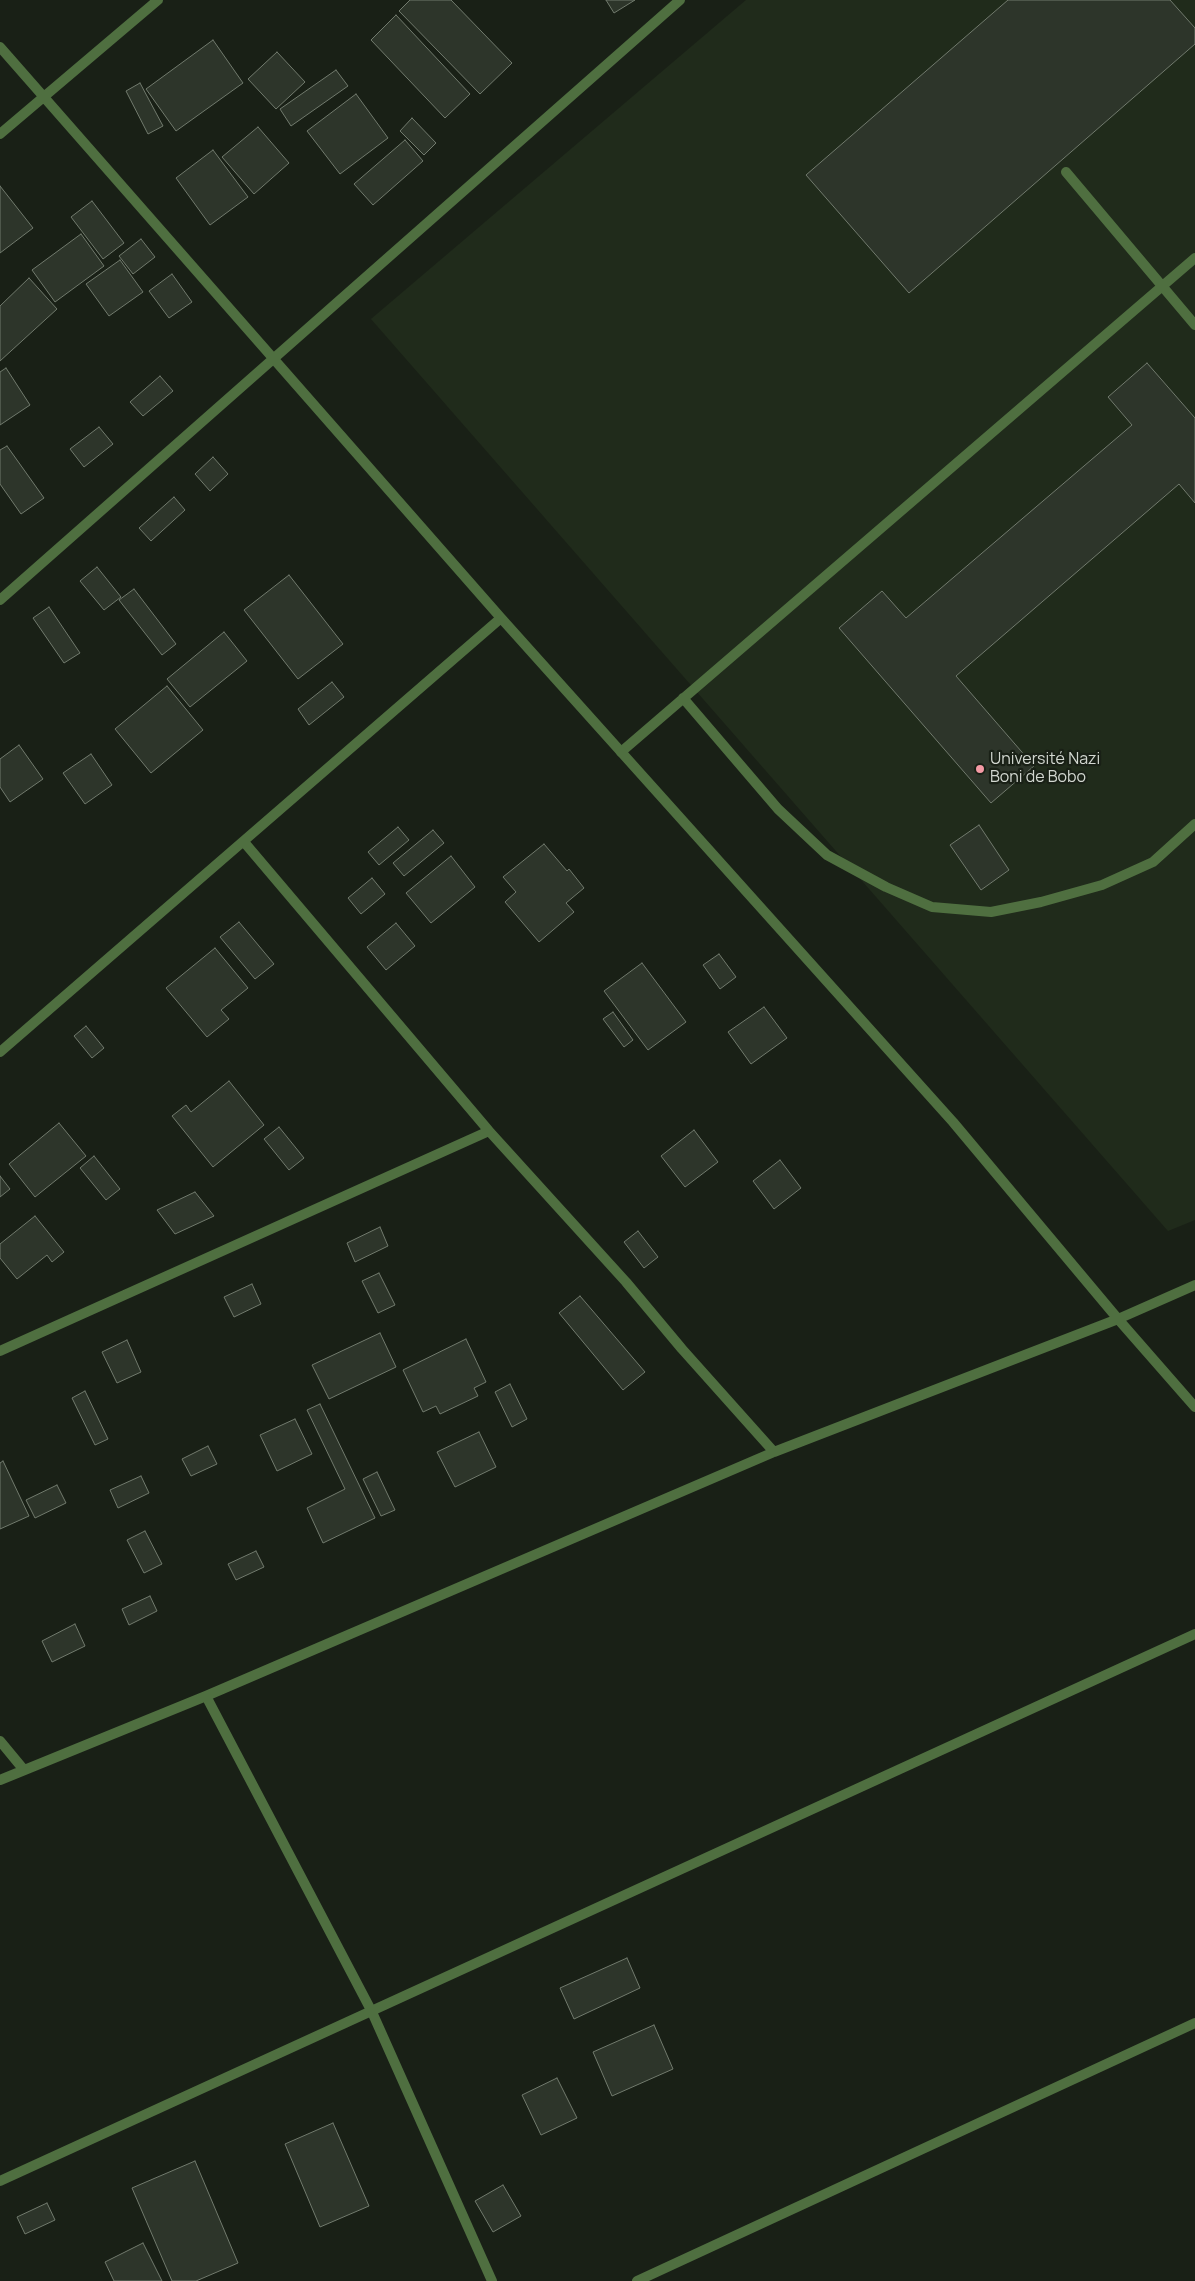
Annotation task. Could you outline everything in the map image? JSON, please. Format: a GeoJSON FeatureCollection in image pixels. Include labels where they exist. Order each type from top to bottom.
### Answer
{"type":"FeatureCollection","features":[{"type":"Feature","properties":{"kind":"street"},"geometry":{"type":"LineString","coordinates":[[0,134],[158,0]]}},
{"type":"Feature","properties":{"kind":"street"},"geometry":{"type":"LineString","coordinates":[[0,600],[680,0]]}},
{"type":"Feature","properties":{"kind":"street"},"geometry":{"type":"LineString","coordinates":[[0,47],[275,358],[500,618],[953,1122],[1118,1319],[1195,1407]]}},
{"type":"Feature","properties":{"kind":"street"},"geometry":{"type":"LineString","coordinates":[[1066,172],[1195,325]]}},
{"type":"Feature","properties":{"kind":"street"},"geometry":{"type":"LineString","coordinates":[[621,752],[1195,258]]}},
{"type":"Feature","properties":{"kind":"street"},"geometry":{"type":"LineString","coordinates":[[0,1052],[500,618]]}},
{"type":"Feature","properties":{"kind":"street"},"geometry":{"type":"LineString","coordinates":[[683,698],[778,809],[827,855],[886,887],[932,907],[991,912],[1041,902],[1102,885],[1153,862],[1195,824]]}},
{"type":"Feature","properties":{"kind":"street"},"geometry":{"type":"LineString","coordinates":[[244,842],[489,1131],[626,1282],[682,1349],[774,1452]]}},
{"type":"Feature","properties":{"kind":"street"},"geometry":{"type":"LineString","coordinates":[[0,1351],[489,1131]]}},
{"type":"Feature","properties":{"kind":"street"},"geometry":{"type":"LineString","coordinates":[[0,1780],[206,1696],[774,1452],[1118,1319],[1195,1285]]}},
{"type":"Feature","properties":{"kind":"street"},"geometry":{"type":"LineString","coordinates":[[0,2181],[1195,1634]]}},
{"type":"Feature","properties":{"kind":"street"},"geometry":{"type":"LineString","coordinates":[[206,1696],[372,2012],[492,2281]]}},
{"type":"Feature","properties":{"kind":"street"},"geometry":{"type":"LineString","coordinates":[[0,1741],[24,1770]]}},
{"type":"Feature","properties":{"kind":"street"},"geometry":{"type":"LineString","coordinates":[[637,2281],[1195,2023]]}},
{"type":"Feature","properties":{"kind":"shaded area","name":"Université Nazi Boni de Bobo"},"geometry":{"type":"Polygon","coordinates":[[[746,0],[1195,0],[1195,1220],[1168,1231],[371,319],[746,0]]]}},
{"type":"Feature","properties":{"kind":"building"},"geometry":{"type":"Polygon","coordinates":[[[410,0],[451,0],[512,63],[480,94],[399,11],[410,0]]]}},
{"type":"Feature","properties":{"kind":"building"},"geometry":{"type":"Polygon","coordinates":[[[606,0],[635,0],[614,13],[606,0]]]}},
{"type":"Feature","properties":{"kind":"building"},"geometry":{"type":"Polygon","coordinates":[[[1008,0],[1170,0],[1195,28],[1195,44],[909,293],[806,175],[1008,0]]]}},
{"type":"Feature","properties":{"kind":"building"},"geometry":{"type":"Polygon","coordinates":[[[396,15],[470,94],[445,118],[371,40],[396,15]]]}},
{"type":"Feature","properties":{"kind":"building"},"geometry":{"type":"Polygon","coordinates":[[[213,40],[243,83],[176,131],[146,89],[213,40]]]}},
{"type":"Feature","properties":{"kind":"building"},"geometry":{"type":"Polygon","coordinates":[[[277,52],[305,82],[276,109],[248,79],[277,52]]]}},
{"type":"Feature","properties":{"kind":"building"},"geometry":{"type":"Polygon","coordinates":[[[336,70],[348,86],[291,126],[280,109],[336,70]]]}},
{"type":"Feature","properties":{"kind":"building"},"geometry":{"type":"Polygon","coordinates":[[[140,83],[163,126],[148,134],[126,91],[140,83]]]}},
{"type":"Feature","properties":{"kind":"building"},"geometry":{"type":"Polygon","coordinates":[[[356,94],[388,138],[340,174],[307,131],[356,94]]]}},
{"type":"Feature","properties":{"kind":"building"},"geometry":{"type":"Polygon","coordinates":[[[412,118],[436,143],[424,155],[400,131],[412,118]]]}},
{"type":"Feature","properties":{"kind":"building"},"geometry":{"type":"Polygon","coordinates":[[[258,127],[289,163],[254,194],[222,157],[258,127]]]}},
{"type":"Feature","properties":{"kind":"building"},"geometry":{"type":"Polygon","coordinates":[[[405,140],[423,161],[373,205],[354,184],[405,140]]]}},
{"type":"Feature","properties":{"kind":"building"},"geometry":{"type":"Polygon","coordinates":[[[213,150],[248,197],[210,225],[176,178],[213,150]]]}},
{"type":"Feature","properties":{"kind":"building"},"geometry":{"type":"Polygon","coordinates":[[[0,186],[33,228],[0,253],[0,186]]]}},
{"type":"Feature","properties":{"kind":"building"},"geometry":{"type":"Polygon","coordinates":[[[92,201],[124,243],[103,259],[71,217],[92,201]]]}},
{"type":"Feature","properties":{"kind":"building"},"geometry":{"type":"Polygon","coordinates":[[[81,234],[104,266],[55,302],[32,270],[81,234]]]}},
{"type":"Feature","properties":{"kind":"building"},"geometry":{"type":"Polygon","coordinates":[[[141,239],[155,257],[133,274],[119,256],[141,239]]]}},
{"type":"Feature","properties":{"kind":"building"},"geometry":{"type":"Polygon","coordinates":[[[120,260],[143,292],[109,316],[86,284],[120,260]]]}},
{"type":"Feature","properties":{"kind":"building"},"geometry":{"type":"Polygon","coordinates":[[[172,274],[192,302],[169,318],[149,291],[172,274]]]}},
{"type":"Feature","properties":{"kind":"building"},"geometry":{"type":"Polygon","coordinates":[[[29,278],[57,309],[0,361],[0,306],[29,278]]]}},
{"type":"Feature","properties":{"kind":"building"},"geometry":{"type":"Polygon","coordinates":[[[1147,363],[1195,418],[1195,503],[1179,484],[956,676],[1034,766],[991,803],[839,628],[882,591],[906,618],[1132,425],[1108,397],[1147,363]]]}},
{"type":"Feature","properties":{"kind":"building"},"geometry":{"type":"Polygon","coordinates":[[[6,368],[30,405],[0,425],[0,372],[6,368]]]}},
{"type":"Feature","properties":{"kind":"building"},"geometry":{"type":"Polygon","coordinates":[[[160,376],[173,391],[143,416],[130,402],[160,376]]]}},
{"type":"Feature","properties":{"kind":"building"},"geometry":{"type":"Polygon","coordinates":[[[99,427],[113,444],[84,467],[70,449],[99,427]]]}},
{"type":"Feature","properties":{"kind":"building"},"geometry":{"type":"Polygon","coordinates":[[[7,446],[44,498],[21,514],[0,484],[0,450],[7,446]]]}},
{"type":"Feature","properties":{"kind":"building"},"geometry":{"type":"Polygon","coordinates":[[[213,457],[228,474],[210,491],[195,474],[213,457]]]}},
{"type":"Feature","properties":{"kind":"building"},"geometry":{"type":"Polygon","coordinates":[[[174,497],[185,510],[151,541],[139,528],[174,497]]]}},
{"type":"Feature","properties":{"kind":"building"},"geometry":{"type":"Polygon","coordinates":[[[97,567],[121,597],[104,610],[80,581],[97,567]]]}},
{"type":"Feature","properties":{"kind":"building"},"geometry":{"type":"Polygon","coordinates":[[[289,575],[343,644],[298,679],[244,610],[289,575]]]}},
{"type":"Feature","properties":{"kind":"building"},"geometry":{"type":"Polygon","coordinates":[[[134,589],[176,644],[162,655],[119,600],[134,589]]]}},
{"type":"Feature","properties":{"kind":"building"},"geometry":{"type":"Polygon","coordinates":[[[49,607],[80,653],[64,663],[33,618],[49,607]]]}},
{"type":"Feature","properties":{"kind":"building"},"geometry":{"type":"Polygon","coordinates":[[[224,632],[247,661],[190,707],[167,679],[224,632]]]}},
{"type":"Feature","properties":{"kind":"building"},"geometry":{"type":"Polygon","coordinates":[[[332,682],[344,697],[309,725],[298,709],[332,682]]]}},
{"type":"Feature","properties":{"kind":"building"},"geometry":{"type":"Polygon","coordinates":[[[167,686],[203,730],[151,773],[115,729],[167,686]]]}},
{"type":"Feature","properties":{"kind":"building"},"geometry":{"type":"Polygon","coordinates":[[[19,745],[43,779],[10,802],[0,787],[0,759],[19,745]]]}},
{"type":"Feature","properties":{"kind":"building"},"geometry":{"type":"Polygon","coordinates":[[[91,754],[112,785],[85,804],[63,773],[91,754]]]}},
{"type":"Feature","properties":{"kind":"building"},"geometry":{"type":"Polygon","coordinates":[[[979,825],[1009,870],[981,890],[950,845],[979,825]]]}},
{"type":"Feature","properties":{"kind":"building"},"geometry":{"type":"Polygon","coordinates":[[[398,827],[409,840],[379,865],[368,852],[398,827]]]}},
{"type":"Feature","properties":{"kind":"building"},"geometry":{"type":"Polygon","coordinates":[[[433,830],[444,843],[404,876],[393,863],[433,830]]]}},
{"type":"Feature","properties":{"kind":"building"},"geometry":{"type":"Polygon","coordinates":[[[544,844],[567,871],[569,869],[584,888],[566,903],[574,912],[539,942],[505,902],[516,892],[503,877],[544,844]]]}},
{"type":"Feature","properties":{"kind":"building"},"geometry":{"type":"Polygon","coordinates":[[[451,856],[475,887],[431,923],[406,893],[451,856]]]}},
{"type":"Feature","properties":{"kind":"building"},"geometry":{"type":"Polygon","coordinates":[[[372,878],[385,894],[361,914],[348,898],[372,878]]]}},
{"type":"Feature","properties":{"kind":"building"},"geometry":{"type":"Polygon","coordinates":[[[239,922],[274,964],[255,979],[220,937],[239,922]]]}},
{"type":"Feature","properties":{"kind":"building"},"geometry":{"type":"Polygon","coordinates":[[[396,923],[415,946],[386,970],[367,947],[396,923]]]}},
{"type":"Feature","properties":{"kind":"building"},"geometry":{"type":"Polygon","coordinates":[[[215,948],[248,988],[221,1010],[229,1019],[207,1037],[166,988],[215,948]]]}},
{"type":"Feature","properties":{"kind":"building"},"geometry":{"type":"Polygon","coordinates":[[[719,954],[736,977],[720,989],[703,965],[719,954]]]}},
{"type":"Feature","properties":{"kind":"building"},"geometry":{"type":"Polygon","coordinates":[[[642,963],[686,1022],[648,1050],[604,991],[642,963]]]}},
{"type":"Feature","properties":{"kind":"building"},"geometry":{"type":"Polygon","coordinates":[[[764,1007],[787,1038],[751,1064],[728,1032],[764,1007]]]}},
{"type":"Feature","properties":{"kind":"building"},"geometry":{"type":"Polygon","coordinates":[[[613,1012],[633,1040],[624,1047],[603,1019],[613,1012]]]}},
{"type":"Feature","properties":{"kind":"building"},"geometry":{"type":"Polygon","coordinates":[[[86,1026],[104,1048],[92,1058],[74,1036],[86,1026]]]}},
{"type":"Feature","properties":{"kind":"building"},"geometry":{"type":"Polygon","coordinates":[[[229,1081],[264,1125],[213,1167],[172,1116],[186,1105],[191,1112],[229,1081]]]}},
{"type":"Feature","properties":{"kind":"building"},"geometry":{"type":"Polygon","coordinates":[[[59,1123],[86,1156],[35,1197],[9,1164],[59,1123]]]}},
{"type":"Feature","properties":{"kind":"building"},"geometry":{"type":"Polygon","coordinates":[[[279,1127],[304,1158],[289,1170],[264,1139],[279,1127]]]}},
{"type":"Feature","properties":{"kind":"building"},"geometry":{"type":"Polygon","coordinates":[[[694,1130],[718,1162],[685,1187],[661,1156],[694,1130]]]}},
{"type":"Feature","properties":{"kind":"building"},"geometry":{"type":"Polygon","coordinates":[[[94,1156],[120,1189],[106,1200],[80,1168],[94,1156]]]}},
{"type":"Feature","properties":{"kind":"building"},"geometry":{"type":"Polygon","coordinates":[[[780,1160],[801,1188],[774,1209],[753,1181],[780,1160]]]}},
{"type":"Feature","properties":{"kind":"building"},"geometry":{"type":"Polygon","coordinates":[[[0,1176],[10,1189],[0,1197],[0,1176]]]}},
{"type":"Feature","properties":{"kind":"building"},"geometry":{"type":"Polygon","coordinates":[[[195,1192],[214,1216],[175,1234],[157,1210],[195,1192]]]}},
{"type":"Feature","properties":{"kind":"building"},"geometry":{"type":"Polygon","coordinates":[[[35,1216],[64,1252],[52,1262],[47,1255],[17,1279],[0,1258],[0,1244],[35,1216]]]}},
{"type":"Feature","properties":{"kind":"building"},"geometry":{"type":"Polygon","coordinates":[[[380,1227],[388,1246],[355,1262],[347,1243],[380,1227]]]}},
{"type":"Feature","properties":{"kind":"building"},"geometry":{"type":"Polygon","coordinates":[[[638,1231],[658,1257],[644,1268],[624,1242],[638,1231]]]}},
{"type":"Feature","properties":{"kind":"building"},"geometry":{"type":"Polygon","coordinates":[[[379,1273],[395,1305],[378,1313],[362,1281],[379,1273]]]}},
{"type":"Feature","properties":{"kind":"building"},"geometry":{"type":"Polygon","coordinates":[[[252,1284],[261,1304],[234,1317],[224,1297],[252,1284]]]}},
{"type":"Feature","properties":{"kind":"building"},"geometry":{"type":"Polygon","coordinates":[[[580,1296],[645,1372],[623,1390],[559,1313],[580,1296]]]}},
{"type":"Feature","properties":{"kind":"building"},"geometry":{"type":"Polygon","coordinates":[[[380,1333],[396,1367],[329,1399],[312,1365],[380,1333]]]}},
{"type":"Feature","properties":{"kind":"building"},"geometry":{"type":"Polygon","coordinates":[[[466,1339],[486,1382],[474,1388],[478,1396],[440,1414],[436,1406],[423,1412],[403,1370],[466,1339]]]}},
{"type":"Feature","properties":{"kind":"building"},"geometry":{"type":"Polygon","coordinates":[[[127,1340],[141,1372],[117,1383],[102,1352],[127,1340]]]}},
{"type":"Feature","properties":{"kind":"building"},"geometry":{"type":"Polygon","coordinates":[[[510,1384],[527,1419],[512,1427],[495,1392],[510,1384]]]}},
{"type":"Feature","properties":{"kind":"building"},"geometry":{"type":"Polygon","coordinates":[[[85,1391],[108,1439],[95,1445],[72,1398],[85,1391]]]}},
{"type":"Feature","properties":{"kind":"building"},"geometry":{"type":"Polygon","coordinates":[[[320,1404],[375,1518],[323,1543],[307,1508],[345,1489],[307,1410],[320,1404]]]}},
{"type":"Feature","properties":{"kind":"building"},"geometry":{"type":"Polygon","coordinates":[[[295,1419],[312,1454],[277,1471],[260,1435],[295,1419]]]}},
{"type":"Feature","properties":{"kind":"building"},"geometry":{"type":"Polygon","coordinates":[[[479,1432],[496,1467],[455,1487],[437,1452],[479,1432]]]}},
{"type":"Feature","properties":{"kind":"building"},"geometry":{"type":"Polygon","coordinates":[[[208,1446],[217,1464],[191,1476],[182,1459],[208,1446]]]}},
{"type":"Feature","properties":{"kind":"building"},"geometry":{"type":"Polygon","coordinates":[[[3,1461],[29,1516],[0,1529],[0,1463],[3,1461]]]}},
{"type":"Feature","properties":{"kind":"building"},"geometry":{"type":"Polygon","coordinates":[[[377,1472],[395,1510],[381,1516],[363,1479],[377,1472]]]}},
{"type":"Feature","properties":{"kind":"building"},"geometry":{"type":"Polygon","coordinates":[[[141,1476],[149,1493],[118,1508],[110,1490],[141,1476]]]}},
{"type":"Feature","properties":{"kind":"building"},"geometry":{"type":"Polygon","coordinates":[[[57,1485],[66,1503],[35,1518],[26,1500],[57,1485]]]}},
{"type":"Feature","properties":{"kind":"building"},"geometry":{"type":"Polygon","coordinates":[[[145,1531],[162,1564],[144,1573],[127,1540],[145,1531]]]}},
{"type":"Feature","properties":{"kind":"building"},"geometry":{"type":"Polygon","coordinates":[[[256,1551],[264,1567],[236,1580],[228,1564],[256,1551]]]}},
{"type":"Feature","properties":{"kind":"building"},"geometry":{"type":"Polygon","coordinates":[[[150,1596],[157,1611],[129,1625],[122,1609],[150,1596]]]}},
{"type":"Feature","properties":{"kind":"building"},"geometry":{"type":"Polygon","coordinates":[[[75,1624],[85,1646],[52,1662],[42,1641],[75,1624]]]}},
{"type":"Feature","properties":{"kind":"building"},"geometry":{"type":"Polygon","coordinates":[[[627,1958],[640,1988],[574,2019],[560,1988],[627,1958]]]}},
{"type":"Feature","properties":{"kind":"building"},"geometry":{"type":"Polygon","coordinates":[[[654,2025],[673,2069],[612,2096],[593,2052],[654,2025]]]}},
{"type":"Feature","properties":{"kind":"building"},"geometry":{"type":"Polygon","coordinates":[[[557,2078],[577,2118],[541,2135],[522,2095],[557,2078]]]}},
{"type":"Feature","properties":{"kind":"building"},"geometry":{"type":"Polygon","coordinates":[[[333,2123],[369,2206],[320,2227],[285,2144],[333,2123]]]}},
{"type":"Feature","properties":{"kind":"building"},"geometry":{"type":"Polygon","coordinates":[[[195,2161],[238,2263],[196,2281],[172,2281],[132,2188],[195,2161]]]}},
{"type":"Feature","properties":{"kind":"building"},"geometry":{"type":"Polygon","coordinates":[[[503,2185],[521,2216],[493,2232],[475,2201],[503,2185]]]}},
{"type":"Feature","properties":{"kind":"building"},"geometry":{"type":"Polygon","coordinates":[[[47,2203],[55,2220],[25,2234],[17,2217],[47,2203]]]}},
{"type":"Feature","properties":{"kind":"building"},"geometry":{"type":"Polygon","coordinates":[[[143,2243],[162,2281],[114,2281],[105,2262],[143,2243]]]}},
{"type":"Feature","properties":{"kind":"place","name":"Université Nazi Boni de Bobo"},"geometry":{"type":"Point","coordinates":[980,769]}}]}
